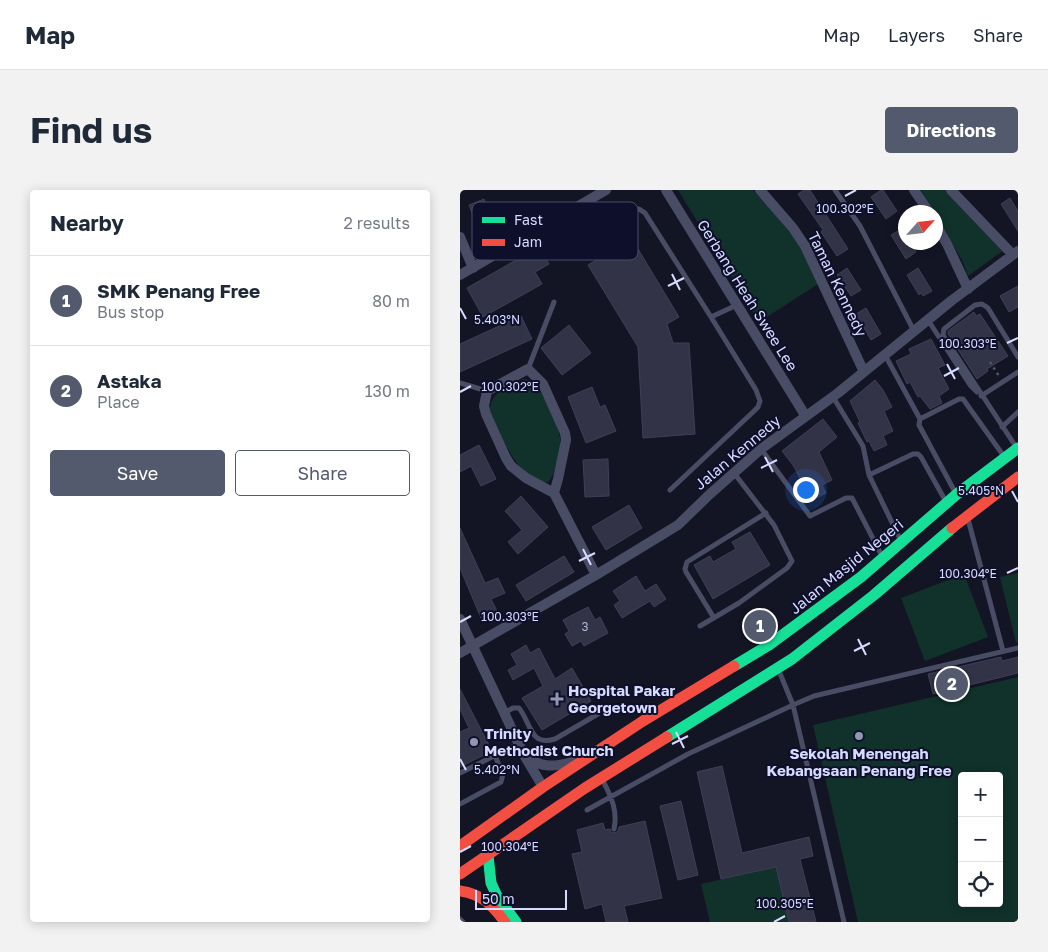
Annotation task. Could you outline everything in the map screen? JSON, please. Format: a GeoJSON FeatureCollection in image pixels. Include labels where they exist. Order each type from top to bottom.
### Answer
{"type":"FeatureCollection","features":[{"type":"Feature","properties":{"kind":"main road","name":"Jalan Masjid Negeri"},"geometry":{"type":"LineString","coordinates":[[460,846],[587,758],[769,644],[884,558],[957,494],[1017,448]]}},
{"type":"Feature","properties":{"kind":"main road"},"geometry":{"type":"LineString","coordinates":[[460,874],[585,788],[778,669],[1018,477]]}},
{"type":"Feature","properties":{"kind":"main road"},"geometry":{"type":"LineString","coordinates":[[543,787],[560,792],[585,788]]}},
{"type":"Feature","properties":{"kind":"main road"},"geometry":{"type":"LineString","coordinates":[[488,856],[492,883],[497,896],[516,922]]}},
{"type":"Feature","properties":{"kind":"main road"},"geometry":{"type":"LineString","coordinates":[[460,890],[475,892],[487,899],[505,922]]}},
{"type":"Feature","properties":{"kind":"street"},"geometry":{"type":"LineString","coordinates":[[586,202],[606,190]]}},
{"type":"Feature","properties":{"kind":"street","name":"Gerbang Heah Swee Lee"},"geometry":{"type":"LineString","coordinates":[[666,190],[805,415]]}},
{"type":"Feature","properties":{"kind":"street","name":"Taman Kennedy"},"geometry":{"type":"LineString","coordinates":[[760,190],[793,228],[805,246],[864,372]]}},
{"type":"Feature","properties":{"kind":"street"},"geometry":{"type":"LineString","coordinates":[[914,190],[924,205]]}},
{"type":"Feature","properties":{"kind":"street"},"geometry":{"type":"LineString","coordinates":[[951,190],[1015,253]]}},
{"type":"Feature","properties":{"kind":"street"},"geometry":{"type":"LineString","coordinates":[[460,237],[473,268]]}},
{"type":"Feature","properties":{"kind":"street"},"geometry":{"type":"LineString","coordinates":[[943,237],[968,289]]}},
{"type":"Feature","properties":{"kind":"street","name":"Jalan Kennedy"},"geometry":{"type":"LineString","coordinates":[[460,653],[596,575],[678,525],[761,449],[864,372],[1015,253]]}},
{"type":"Feature","properties":{"kind":"street"},"geometry":{"type":"LineString","coordinates":[[460,275],[487,260]]}},
{"type":"Feature","properties":{"kind":"street"},"geometry":{"type":"LineString","coordinates":[[554,493],[566,440],[565,433],[543,384],[528,369],[487,391],[484,406],[488,422],[512,466],[526,478],[554,493],[596,575]]}},
{"type":"Feature","properties":{"kind":"street"},"geometry":{"type":"LineString","coordinates":[[460,619],[524,755],[543,787]]}},
{"type":"Feature","properties":{"kind":"street"},"geometry":{"type":"LineString","coordinates":[[524,755],[535,763],[553,766],[587,758]]}},
{"type":"Feature","properties":{"kind":"lane"},"geometry":{"type":"LineString","coordinates":[[835,190],[860,226],[914,331]]}},
{"type":"Feature","properties":{"kind":"lane"},"geometry":{"type":"LineString","coordinates":[[638,210],[642,211],[711,317],[756,390],[760,401],[758,407],[753,412],[670,490]]}},
{"type":"Feature","properties":{"kind":"lane"},"geometry":{"type":"LineString","coordinates":[[528,369],[554,302]]}},
{"type":"Feature","properties":{"kind":"lane"},"geometry":{"type":"LineString","coordinates":[[1017,448],[981,396],[943,335],[944,329],[975,305],[982,304],[988,308],[1018,357]]}},
{"type":"Feature","properties":{"kind":"lane"},"geometry":{"type":"LineString","coordinates":[[711,317],[737,305]]}},
{"type":"Feature","properties":{"kind":"lane"},"geometry":{"type":"LineString","coordinates":[[928,320],[970,385],[981,396]]}},
{"type":"Feature","properties":{"kind":"lane"},"geometry":{"type":"LineString","coordinates":[[885,355],[920,419],[919,426],[957,494]]}},
{"type":"Feature","properties":{"kind":"lane"},"geometry":{"type":"LineString","coordinates":[[981,396],[1018,372]]}},
{"type":"Feature","properties":{"kind":"lane"},"geometry":{"type":"LineString","coordinates":[[460,382],[487,391]]}},
{"type":"Feature","properties":{"kind":"lane"},"geometry":{"type":"LineString","coordinates":[[832,396],[863,446],[869,475],[902,542]]}},
{"type":"Feature","properties":{"kind":"lane"},"geometry":{"type":"LineString","coordinates":[[920,419],[959,399],[963,399],[1005,457]]}},
{"type":"Feature","properties":{"kind":"lane"},"geometry":{"type":"LineString","coordinates":[[1002,426],[1018,412]]}},
{"type":"Feature","properties":{"kind":"lane"},"geometry":{"type":"LineString","coordinates":[[761,449],[810,516],[846,498],[852,498],[884,558]]}},
{"type":"Feature","properties":{"kind":"lane"},"geometry":{"type":"LineString","coordinates":[[869,475],[913,454],[918,454],[922,457],[947,503]]}},
{"type":"Feature","properties":{"kind":"lane"},"geometry":{"type":"LineString","coordinates":[[700,626],[739,603],[790,565],[791,556],[774,525],[734,472]]}},
{"type":"Feature","properties":{"kind":"lane"},"geometry":{"type":"LineString","coordinates":[[714,618],[686,572],[687,562],[766,513]]}},
{"type":"Feature","properties":{"kind":"lane"},"geometry":{"type":"LineString","coordinates":[[967,517],[1003,651]]}},
{"type":"Feature","properties":{"kind":"lane"},"geometry":{"type":"LineString","coordinates":[[587,810],[688,754],[814,696],[1018,648]]}},
{"type":"Feature","properties":{"kind":"lane"},"geometry":{"type":"LineString","coordinates":[[778,669],[793,705],[844,922]]}},
{"type":"Feature","properties":{"kind":"lane"},"geometry":{"type":"LineString","coordinates":[[504,713],[513,708],[519,708],[534,736],[540,741],[547,742],[598,714]]}},
{"type":"Feature","properties":{"kind":"lane"},"geometry":{"type":"LineString","coordinates":[[460,773],[519,744]]}},
{"type":"Feature","properties":{"kind":"lane"},"geometry":{"type":"LineString","coordinates":[[460,804],[501,782],[503,774],[495,756]]}},
{"type":"Feature","properties":{"kind":"lane"},"geometry":{"type":"LineString","coordinates":[[601,778],[611,798],[616,819],[614,829]]}},
{"type":"Feature","properties":{"kind":"lane"},"geometry":{"type":"LineString","coordinates":[[460,919],[463,922]]}},
{"type":"Feature","properties":{"kind":"path"},"geometry":{"type":"LineString","coordinates":[[990,362],[1003,382]]}},
{"type":"Feature","properties":{"kind":"green space"},"geometry":{"type":"Polygon","coordinates":[[[678,190],[753,190],[796,240],[818,284],[759,322],[678,190]]]}},
{"type":"Feature","properties":{"kind":"green space"},"geometry":{"type":"Polygon","coordinates":[[[921,190],[946,190],[1004,250],[968,276],[962,260],[943,228],[943,205],[930,205],[921,190]]]}},
{"type":"Feature","properties":{"kind":"green space"},"geometry":{"type":"Polygon","coordinates":[[[524,379],[533,381],[550,408],[559,431],[558,462],[547,483],[537,481],[527,475],[519,466],[505,443],[490,411],[493,399],[497,394],[524,379]]]}},
{"type":"Feature","properties":{"kind":"green space"},"geometry":{"type":"Polygon","coordinates":[[[1018,573],[1018,642],[1016,643],[1000,577],[1018,573]]]}},
{"type":"Feature","properties":{"kind":"green space"},"geometry":{"type":"Polygon","coordinates":[[[964,574],[988,637],[925,661],[901,598],[964,574]]]}},
{"type":"Feature","properties":{"kind":"green space"},"geometry":{"type":"Polygon","coordinates":[[[1018,677],[1018,922],[858,922],[813,725],[1018,677]]]}},
{"type":"Feature","properties":{"kind":"green space"},"geometry":{"type":"Polygon","coordinates":[[[776,867],[789,922],[710,922],[701,884],[776,867]]]}},
{"type":"Feature","properties":{"kind":"building"},"geometry":{"type":"Polygon","coordinates":[[[804,190],[810,190],[848,249],[837,256],[821,232],[823,230],[798,194],[804,190]]]}},
{"type":"Feature","properties":{"kind":"building"},"geometry":{"type":"Polygon","coordinates":[[[883,190],[897,211],[886,219],[871,197],[883,190]]]}},
{"type":"Feature","properties":{"kind":"building"},"geometry":{"type":"Polygon","coordinates":[[[1010,198],[1018,211],[1018,231],[1001,204],[1010,198]]]}},
{"type":"Feature","properties":{"kind":"building"},"geometry":{"type":"Polygon","coordinates":[[[898,231],[898,246],[891,235],[898,231]]]}},
{"type":"Feature","properties":{"kind":"building"},"geometry":{"type":"Polygon","coordinates":[[[638,249],[679,317],[667,324],[673,343],[689,343],[695,434],[643,438],[638,347],[588,265],[596,260],[638,260],[638,249]]]}},
{"type":"Feature","properties":{"kind":"building"},"geometry":{"type":"Polygon","coordinates":[[[900,250],[915,250],[916,252],[906,259],[900,250]]]}},
{"type":"Feature","properties":{"kind":"building"},"geometry":{"type":"Polygon","coordinates":[[[516,260],[547,260],[549,264],[535,272],[542,284],[483,317],[467,288],[516,260]]]}},
{"type":"Feature","properties":{"kind":"building"},"geometry":{"type":"Polygon","coordinates":[[[847,268],[861,290],[851,296],[837,275],[847,268]]]}},
{"type":"Feature","properties":{"kind":"building"},"geometry":{"type":"Polygon","coordinates":[[[918,268],[932,291],[923,296],[921,293],[919,295],[907,275],[918,268]]]}},
{"type":"Feature","properties":{"kind":"building"},"geometry":{"type":"Polygon","coordinates":[[[1018,286],[1018,307],[1009,312],[1000,296],[1018,286]]]}},
{"type":"Feature","properties":{"kind":"building"},"geometry":{"type":"Polygon","coordinates":[[[866,308],[881,334],[871,340],[856,314],[866,308]]]}},
{"type":"Feature","properties":{"kind":"building"},"geometry":{"type":"Polygon","coordinates":[[[974,312],[976,316],[980,314],[1008,356],[987,369],[988,371],[977,379],[948,334],[948,331],[974,312]]]}},
{"type":"Feature","properties":{"kind":"building"},"geometry":{"type":"Polygon","coordinates":[[[521,316],[532,339],[460,372],[460,344],[521,316]]]}},
{"type":"Feature","properties":{"kind":"building"},"geometry":{"type":"Polygon","coordinates":[[[569,325],[591,353],[562,375],[541,348],[569,325]]]}},
{"type":"Feature","properties":{"kind":"building"},"geometry":{"type":"Polygon","coordinates":[[[931,339],[945,365],[938,368],[949,389],[939,396],[942,403],[930,409],[920,396],[918,397],[910,382],[907,384],[896,361],[911,354],[909,349],[931,339]]]}},
{"type":"Feature","properties":{"kind":"building"},"geometry":{"type":"Polygon","coordinates":[[[875,380],[892,407],[884,411],[893,431],[883,436],[887,445],[874,451],[869,441],[867,442],[850,401],[875,380]]]}},
{"type":"Feature","properties":{"kind":"building"},"geometry":{"type":"Polygon","coordinates":[[[592,387],[600,407],[605,405],[616,431],[586,443],[568,397],[592,387]]]}},
{"type":"Feature","properties":{"kind":"building"},"geometry":{"type":"Polygon","coordinates":[[[823,419],[837,437],[819,452],[832,480],[822,485],[826,493],[814,499],[810,491],[807,492],[793,465],[782,451],[823,419]]]}},
{"type":"Feature","properties":{"kind":"building"},"geometry":{"type":"Polygon","coordinates":[[[479,445],[496,479],[481,486],[471,466],[460,472],[460,455],[479,445]]]}},
{"type":"Feature","properties":{"kind":"building"},"geometry":{"type":"Polygon","coordinates":[[[608,459],[609,496],[585,497],[583,460],[608,459]]]}},
{"type":"Feature","properties":{"kind":"building"},"geometry":{"type":"Polygon","coordinates":[[[521,496],[548,527],[518,554],[508,542],[522,530],[505,511],[521,496]]]}},
{"type":"Feature","properties":{"kind":"building"},"geometry":{"type":"Polygon","coordinates":[[[629,505],[642,528],[606,550],[592,527],[629,505]]]}},
{"type":"Feature","properties":{"kind":"building"},"geometry":{"type":"Polygon","coordinates":[[[460,528],[485,583],[498,578],[505,593],[491,599],[497,611],[481,618],[460,568],[460,528]]]}},
{"type":"Feature","properties":{"kind":"building"},"geometry":{"type":"Polygon","coordinates":[[[750,532],[770,565],[713,599],[694,565],[710,556],[713,562],[736,549],[732,542],[750,532]]]}},
{"type":"Feature","properties":{"kind":"building"},"geometry":{"type":"Polygon","coordinates":[[[564,556],[574,572],[526,601],[516,585],[564,556]]]}},
{"type":"Feature","properties":{"kind":"building"},"geometry":{"type":"Polygon","coordinates":[[[636,576],[645,591],[656,584],[666,599],[654,607],[650,601],[622,618],[614,605],[620,601],[613,591],[636,576]]]}},
{"type":"Feature","properties":{"kind":"building"},"geometry":{"type":"Polygon","coordinates":[[[588,607],[595,620],[600,617],[608,633],[584,646],[581,641],[572,646],[565,634],[569,631],[563,620],[588,607]]]}},
{"type":"Feature","properties":{"kind":"building","name":"Hospital Pakar Georgetown"},"geometry":{"type":"Polygon","coordinates":[[[526,645],[530,653],[539,648],[555,679],[572,668],[591,701],[542,730],[522,698],[543,686],[534,668],[513,680],[508,670],[517,665],[511,654],[526,645]]]}},
{"type":"Feature","properties":{"kind":"building"},"geometry":{"type":"Polygon","coordinates":[[[1001,657],[1002,661],[1018,657],[1018,673],[933,694],[928,674],[1001,657]]]}},
{"type":"Feature","properties":{"kind":"building","name":"Trinity Methodist Church"},"geometry":{"type":"Polygon","coordinates":[[[460,689],[492,751],[460,767],[460,732],[469,728],[460,709],[460,689]]]}},
{"type":"Feature","properties":{"kind":"building"},"geometry":{"type":"Polygon","coordinates":[[[722,766],[742,853],[809,837],[813,856],[800,859],[816,922],[789,922],[776,867],[721,879],[697,772],[722,766]]]}},
{"type":"Feature","properties":{"kind":"building"},"geometry":{"type":"Polygon","coordinates":[[[681,801],[698,875],[678,880],[660,806],[681,801]]]}},
{"type":"Feature","properties":{"kind":"building"},"geometry":{"type":"Polygon","coordinates":[[[645,821],[662,898],[624,906],[628,922],[606,922],[602,904],[585,909],[572,854],[582,852],[577,830],[603,823],[605,830],[610,829],[611,832],[615,833],[619,827],[645,821]]]}},
{"type":"Feature","properties":{"kind":"traffic: fast"},"geometry":{"type":"LineString","coordinates":[[734,666],[769,645],[861,577],[957,494],[1018,448]]}},
{"type":"Feature","properties":{"kind":"traffic: fast"},"geometry":{"type":"LineString","coordinates":[[667,737],[792,659],[874,595],[952,528]]}},
{"type":"Feature","properties":{"kind":"traffic: fast"},"geometry":{"type":"LineString","coordinates":[[488,855],[491,883],[497,896],[516,922]]}},
{"type":"Feature","properties":{"kind":"traffic: jam"},"geometry":{"type":"LineString","coordinates":[[952,528],[1018,477]]}},
{"type":"Feature","properties":{"kind":"traffic: jam"},"geometry":{"type":"LineString","coordinates":[[460,846],[543,787],[643,721],[734,666]]}},
{"type":"Feature","properties":{"kind":"traffic: jam"},"geometry":{"type":"LineString","coordinates":[[460,874],[585,788],[667,737]]}},
{"type":"Feature","properties":{"kind":"traffic: jam"},"geometry":{"type":"LineString","coordinates":[[460,891],[468,892],[486,901],[505,922]]}},
{"type":"Feature","properties":{"kind":"place","name":"SMK Penang Free"},"geometry":{"type":"Point","coordinates":[760,626]}},
{"type":"Feature","properties":{"kind":"place","name":"Astaka"},"geometry":{"type":"Point","coordinates":[952,684]}},
{"type":"Feature","properties":{"kind":"place","name":"Hospital Pakar Georgetown"},"geometry":{"type":"Point","coordinates":[557,699]}},
{"type":"Feature","properties":{"kind":"place","name":"Sekolah Menengah Kebangsaan Penang Free"},"geometry":{"type":"Point","coordinates":[859,736]}},
{"type":"Feature","properties":{"kind":"place","name":"Trinity Methodist Church"},"geometry":{"type":"Point","coordinates":[474,742]}}]}
